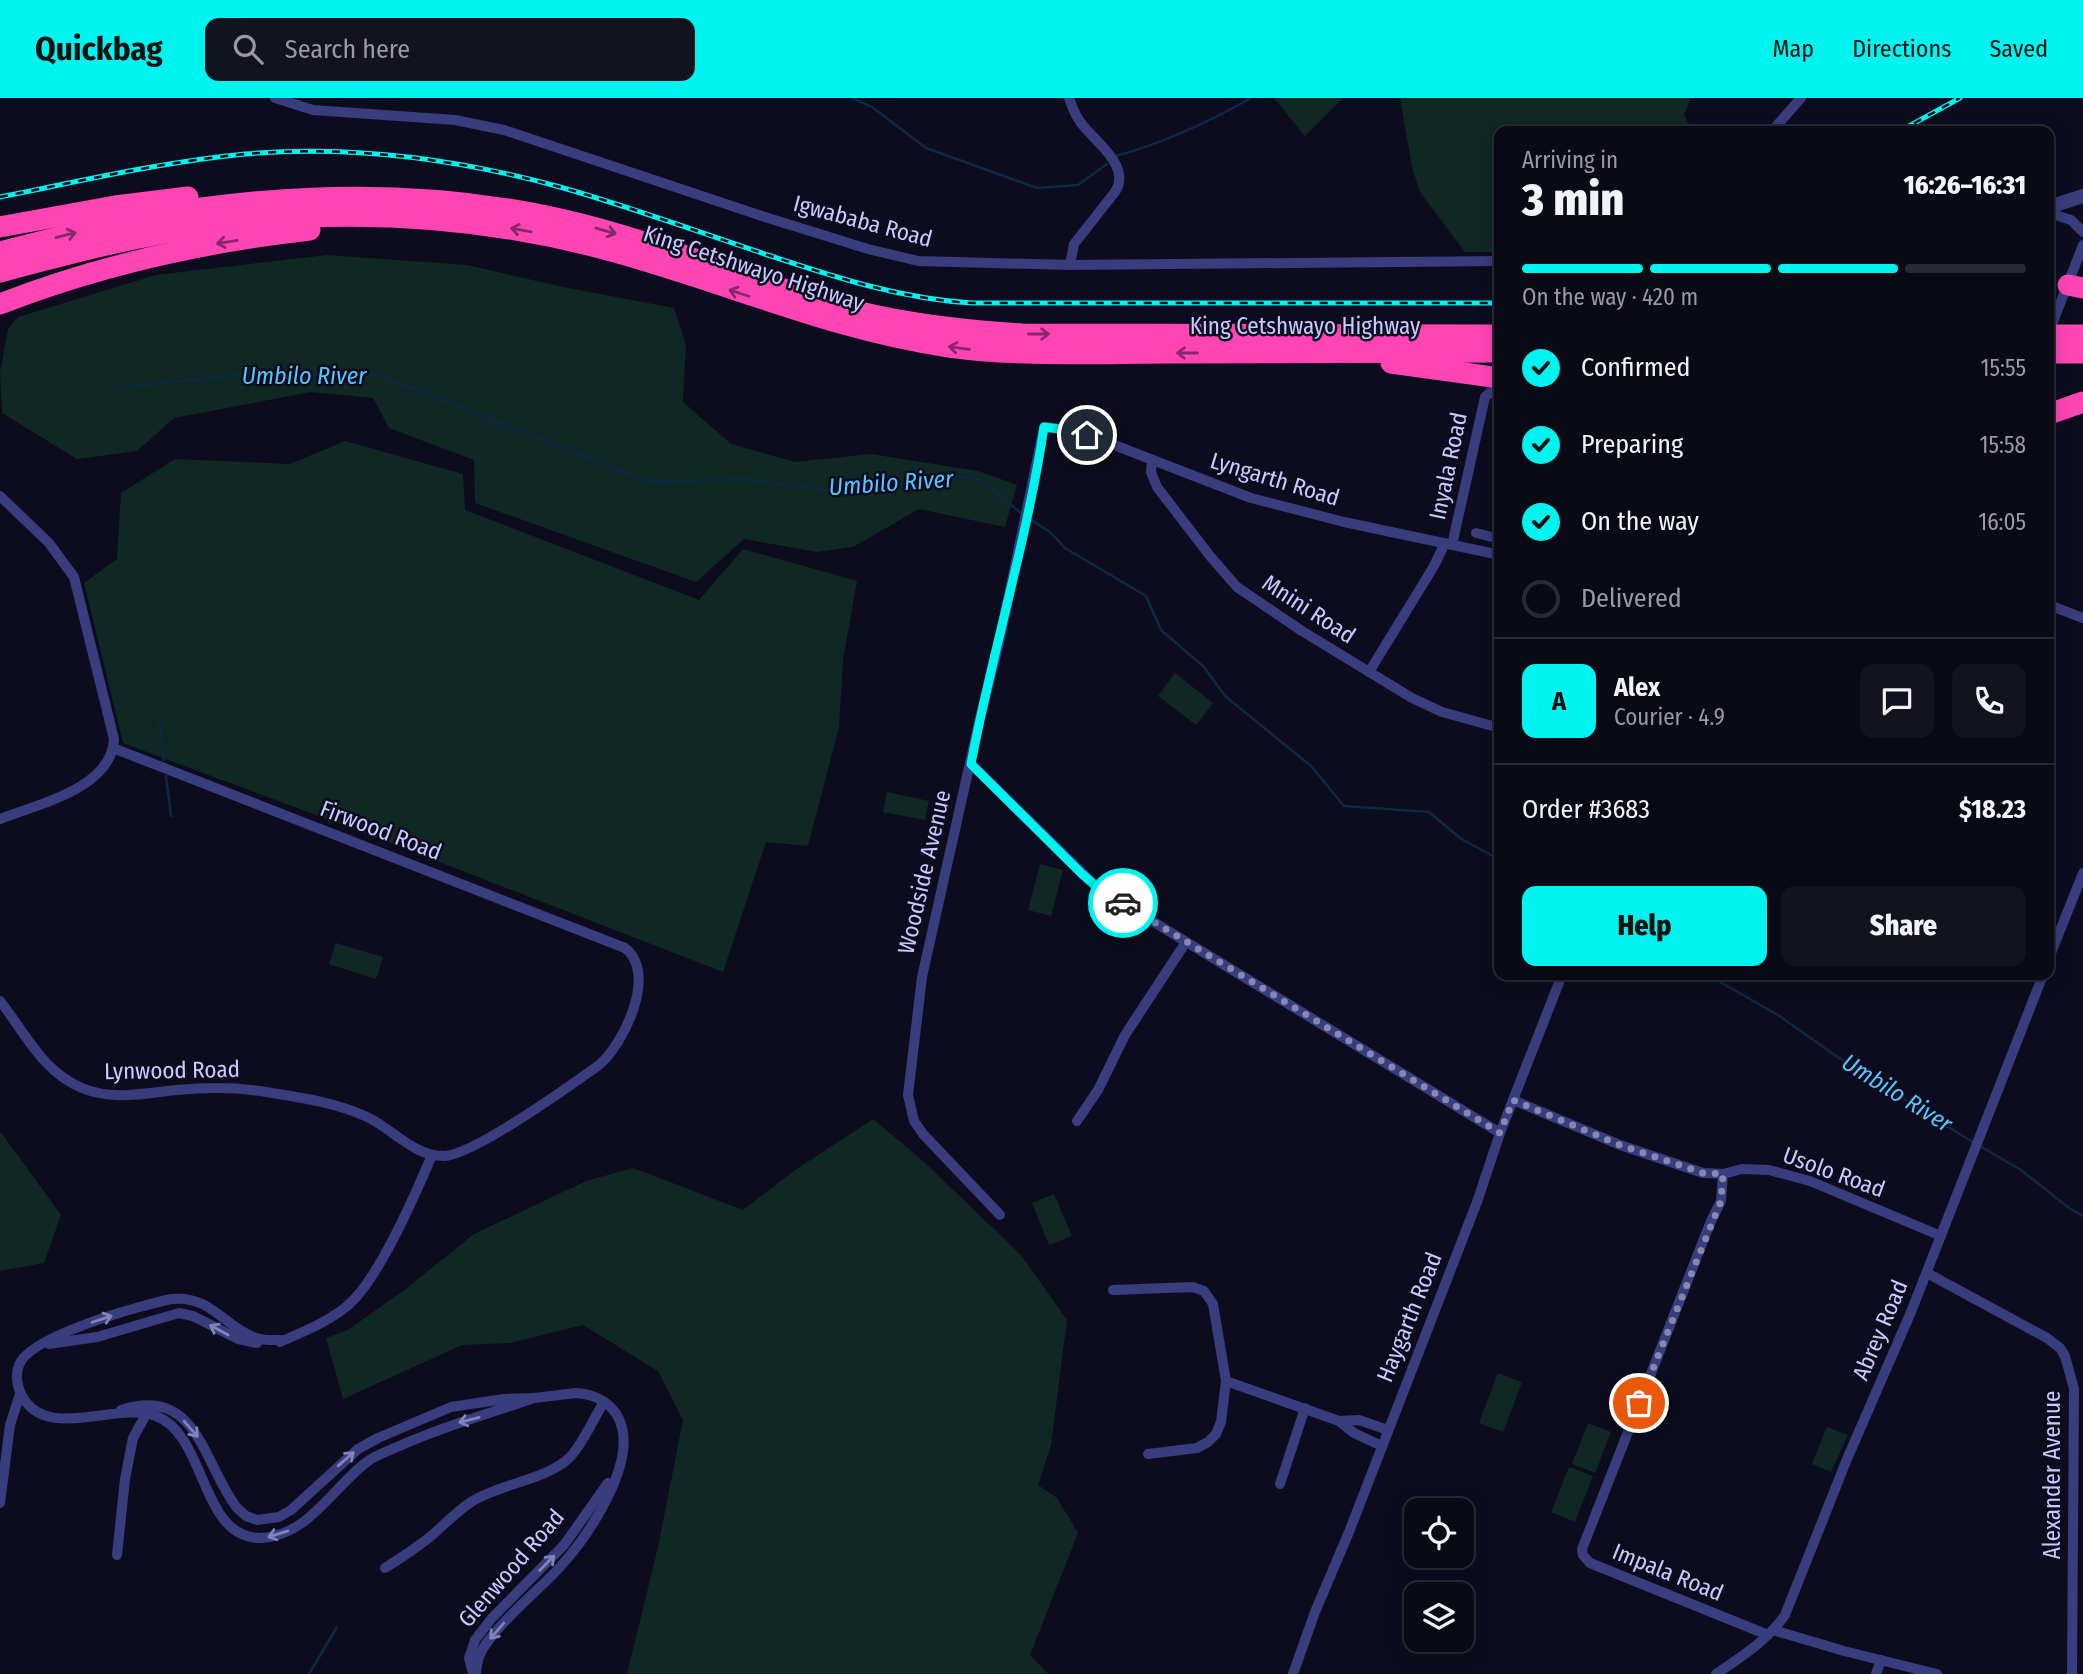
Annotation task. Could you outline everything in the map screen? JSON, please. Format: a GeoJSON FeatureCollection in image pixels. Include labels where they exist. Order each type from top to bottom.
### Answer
{"type":"FeatureCollection","features":[{"type":"Feature","properties":{"kind":"highway"},"geometry":{"type":"LineString","coordinates":[[0,227],[115,206],[228,192],[378,189],[447,201]]}},
{"type":"Feature","properties":{"kind":"highway","name":"King Cetshwayo Highway"},"geometry":{"type":"LineString","coordinates":[[0,252],[138,219],[201,208],[333,197],[447,201],[527,212],[580,224],[643,241],[835,305],[901,321],[953,329],[1022,334],[1494,333]]}},
{"type":"Feature","properties":{"kind":"highway","name":"King Cetshwayo Highway"},"geometry":{"type":"LineString","coordinates":[[0,272],[130,240],[228,223],[334,216],[410,218],[466,222],[545,235],[608,250],[831,322],[899,339],[968,349],[1018,352],[1494,352]]}},
{"type":"Feature","properties":{"kind":"highway"},"geometry":{"type":"LineString","coordinates":[[0,304],[116,266],[218,243],[325,229],[443,226],[466,222]]}},
{"type":"Feature","properties":{"kind":"highway"},"geometry":{"type":"LineString","coordinates":[[2054,328],[2083,335]]}},
{"type":"Feature","properties":{"kind":"highway"},"geometry":{"type":"LineString","coordinates":[[1221,353],[1395,364],[1494,377]]}},
{"type":"Feature","properties":{"kind":"highway"},"geometry":{"type":"LineString","coordinates":[[2054,353],[2083,353]]}},
{"type":"Feature","properties":{"kind":"highway"},"geometry":{"type":"LineString","coordinates":[[2054,412],[2083,402]]}},
{"type":"Feature","properties":{"kind":"street","name":"Igwababa Road"},"geometry":{"type":"LineString","coordinates":[[275,98],[313,110],[473,122],[765,217],[906,259],[935,263],[1070,265],[1494,261]]}},
{"type":"Feature","properties":{"kind":"street"},"geometry":{"type":"LineString","coordinates":[[1069,98],[1080,121],[1115,163],[1120,175],[1115,192],[1074,244],[1070,265]]}},
{"type":"Feature","properties":{"kind":"street"},"geometry":{"type":"LineString","coordinates":[[1776,126],[1801,98]]}},
{"type":"Feature","properties":{"kind":"street"},"geometry":{"type":"LineString","coordinates":[[2054,205],[2083,196]]}},
{"type":"Feature","properties":{"kind":"street"},"geometry":{"type":"LineString","coordinates":[[2054,214],[2068,218],[2083,232]]}},
{"type":"Feature","properties":{"kind":"street"},"geometry":{"type":"LineString","coordinates":[[2054,322],[2076,287],[2083,245]]}},
{"type":"Feature","properties":{"kind":"street","name":"Inyala Road"},"geometry":{"type":"LineString","coordinates":[[1456,373],[1475,383],[1485,397]]}},
{"type":"Feature","properties":{"kind":"street","name":"Inyala Road"},"geometry":{"type":"LineString","coordinates":[[1369,671],[1449,544],[1485,397],[1494,390]]}},
{"type":"Feature","properties":{"kind":"street","name":"Lyngarth Road"},"geometry":{"type":"LineString","coordinates":[[1044,427],[1078,431],[1251,498],[1344,522],[1494,554]]}},
{"type":"Feature","properties":{"kind":"street","name":"Woodside Avenue"},"geometry":{"type":"LineString","coordinates":[[1000,1215],[923,1134],[914,1121],[908,1095],[922,977],[979,718],[1021,545],[1044,427]]}},
{"type":"Feature","properties":{"kind":"street","name":"Mnini Road"},"geometry":{"type":"LineString","coordinates":[[1152,461],[1151,472],[1157,487],[1233,582],[1302,631],[1433,709],[1494,726]]}},
{"type":"Feature","properties":{"kind":"street"},"geometry":{"type":"LineString","coordinates":[[0,496],[49,543],[74,577],[113,732],[113,748],[105,768],[93,779],[0,819]]}},
{"type":"Feature","properties":{"kind":"street"},"geometry":{"type":"LineString","coordinates":[[1476,533],[1494,537]]}},
{"type":"Feature","properties":{"kind":"street"},"geometry":{"type":"LineString","coordinates":[[2054,607],[2083,618]]}},
{"type":"Feature","properties":{"kind":"street","name":"Firwood Road"},"geometry":{"type":"LineString","coordinates":[[113,748],[601,937],[632,954],[639,965],[639,986],[620,1040],[607,1057],[580,1078],[472,1147],[456,1155],[432,1155]]}},
{"type":"Feature","properties":{"kind":"street"},"geometry":{"type":"LineString","coordinates":[[971,764],[1098,888],[1500,1133]]}},
{"type":"Feature","properties":{"kind":"street"},"geometry":{"type":"LineString","coordinates":[[2054,944],[2080,888],[2083,873]]}},
{"type":"Feature","properties":{"kind":"street"},"geometry":{"type":"LineString","coordinates":[[1077,1121],[1098,1090],[1125,1035],[1186,942]]}},
{"type":"Feature","properties":{"kind":"street","name":"Haygarth Road"},"geometry":{"type":"LineString","coordinates":[[1293,1674],[1477,1202],[1500,1133],[1560,980]]}},
{"type":"Feature","properties":{"kind":"street","name":"Abrey Road"},"geometry":{"type":"LineString","coordinates":[[1716,1674],[1771,1633],[1785,1615],[1847,1459],[1927,1273],[2041,980]]}},
{"type":"Feature","properties":{"kind":"street","name":"Lynwood Road"},"geometry":{"type":"LineString","coordinates":[[0,1001],[43,1061],[64,1079],[85,1090],[116,1096],[206,1088],[243,1088],[273,1093],[331,1105],[367,1116],[432,1155]]}},
{"type":"Feature","properties":{"kind":"street","name":"Usolo Road"},"geometry":{"type":"LineString","coordinates":[[1513,1100],[1620,1145],[1703,1173],[1723,1174],[1742,1169],[1784,1173],[1835,1191],[1941,1236]]}},
{"type":"Feature","properties":{"kind":"street"},"geometry":{"type":"LineString","coordinates":[[40,1345],[97,1337],[179,1313],[193,1316],[244,1341],[273,1344],[284,1340],[336,1314],[357,1298],[390,1241],[432,1155]]}},
{"type":"Feature","properties":{"kind":"street","name":"Impala Road"},"geometry":{"type":"LineString","coordinates":[[1723,1174],[1721,1201],[1587,1533],[1582,1553],[1590,1563],[1771,1633]]}},
{"type":"Feature","properties":{"kind":"street","name":"Alexander Avenue"},"geometry":{"type":"LineString","coordinates":[[1927,1273],[2048,1338],[2065,1356],[2073,1381],[2075,1401],[2072,1674]]}},
{"type":"Feature","properties":{"kind":"street"},"geometry":{"type":"LineString","coordinates":[[1113,1290],[1193,1287],[1205,1291],[1212,1300],[1226,1381],[1221,1422],[1216,1434],[1197,1448],[1148,1454]]}},
{"type":"Feature","properties":{"kind":"street"},"geometry":{"type":"LineString","coordinates":[[284,1340],[256,1338],[208,1306],[178,1298],[92,1322],[40,1345],[26,1354],[19,1365],[17,1382],[20,1394],[33,1410],[56,1418],[109,1414],[135,1406],[171,1410],[191,1427],[237,1508],[246,1516],[262,1520],[274,1519],[291,1510],[350,1455],[385,1434],[435,1413],[461,1405],[503,1399],[576,1393],[590,1395],[604,1402],[576,1449],[562,1463],[475,1500],[458,1511],[410,1553],[386,1568]]}},
{"type":"Feature","properties":{"kind":"street"},"geometry":{"type":"LineString","coordinates":[[1226,1381],[1339,1421],[1354,1433],[1382,1446]]}},
{"type":"Feature","properties":{"kind":"street"},"geometry":{"type":"LineString","coordinates":[[0,1503],[8,1437],[20,1394]]}},
{"type":"Feature","properties":{"kind":"street"},"geometry":{"type":"LineString","coordinates":[[150,1409],[180,1438],[225,1522],[246,1536],[264,1538],[286,1532],[302,1523],[374,1457],[441,1428],[534,1398]]}},
{"type":"Feature","properties":{"kind":"street","name":"Glenwood Road"},"geometry":{"type":"LineString","coordinates":[[474,1674],[469,1658],[475,1640],[492,1618],[564,1545],[608,1483],[621,1459],[624,1448],[623,1428],[616,1413],[604,1402]]}},
{"type":"Feature","properties":{"kind":"street"},"geometry":{"type":"LineString","coordinates":[[1280,1484],[1305,1408]]}},
{"type":"Feature","properties":{"kind":"street"},"geometry":{"type":"LineString","coordinates":[[117,1555],[125,1479],[133,1438],[150,1409]]}},
{"type":"Feature","properties":{"kind":"street"},"geometry":{"type":"LineString","coordinates":[[1339,1421],[1359,1420],[1388,1430]]}},
{"type":"Feature","properties":{"kind":"street"},"geometry":{"type":"LineString","coordinates":[[1771,1633],[1937,1674]]}},
{"type":"Feature","properties":{"kind":"street"},"geometry":{"type":"LineString","coordinates":[[1876,1674],[1881,1660]]}},
{"type":"Feature","properties":{"kind":"green space"},"geometry":{"type":"Polygon","coordinates":[[[1274,98],[1343,98],[1305,136],[1274,98]]]}},
{"type":"Feature","properties":{"kind":"green space"},"geometry":{"type":"Polygon","coordinates":[[[1400,98],[1691,98],[1684,115],[1690,126],[1494,126],[1494,252],[1465,252],[1420,192],[1412,167],[1400,98]]]}},
{"type":"Feature","properties":{"kind":"green space"},"geometry":{"type":"Polygon","coordinates":[[[327,255],[467,265],[674,308],[686,345],[683,402],[731,444],[795,462],[871,454],[978,471],[1017,485],[1005,527],[919,509],[853,547],[817,552],[744,539],[696,582],[475,503],[474,460],[389,428],[373,398],[311,392],[174,418],[137,451],[77,459],[2,413],[0,372],[8,329],[18,317],[156,275],[327,255]]]}},
{"type":"Feature","properties":{"kind":"green space"},"geometry":{"type":"Polygon","coordinates":[[[345,441],[463,474],[465,510],[699,600],[743,549],[857,581],[843,660],[839,727],[808,846],[766,842],[723,972],[123,743],[84,583],[117,559],[121,493],[175,459],[290,464],[345,441]]]}},
{"type":"Feature","properties":{"kind":"green space"},"geometry":{"type":"Polygon","coordinates":[[[1175,673],[1213,703],[1196,725],[1158,696],[1175,673]]]}},
{"type":"Feature","properties":{"kind":"green space"},"geometry":{"type":"Polygon","coordinates":[[[887,792],[929,801],[925,820],[883,812],[887,792]]]}},
{"type":"Feature","properties":{"kind":"green space"},"geometry":{"type":"Polygon","coordinates":[[[1040,864],[1063,870],[1051,916],[1028,910],[1040,864]]]}},
{"type":"Feature","properties":{"kind":"green space"},"geometry":{"type":"Polygon","coordinates":[[[336,943],[383,957],[376,979],[329,964],[336,943]]]}},
{"type":"Feature","properties":{"kind":"green space"},"geometry":{"type":"Polygon","coordinates":[[[873,1119],[923,1161],[1021,1255],[1067,1320],[1051,1445],[1038,1485],[1057,1498],[1078,1533],[1030,1655],[1048,1674],[627,1674],[658,1547],[683,1420],[658,1371],[583,1325],[510,1343],[462,1345],[343,1399],[326,1338],[348,1330],[403,1291],[474,1234],[586,1181],[633,1168],[743,1210],[795,1170],[873,1119]]]}},
{"type":"Feature","properties":{"kind":"green space"},"geometry":{"type":"Polygon","coordinates":[[[0,1131],[61,1215],[44,1263],[0,1271],[0,1131]]]}},
{"type":"Feature","properties":{"kind":"green space"},"geometry":{"type":"Polygon","coordinates":[[[1054,1194],[1072,1236],[1049,1245],[1032,1203],[1054,1194]]]}},
{"type":"Feature","properties":{"kind":"green space"},"geometry":{"type":"Polygon","coordinates":[[[1498,1373],[1522,1382],[1503,1432],[1479,1423],[1498,1373]]]}},
{"type":"Feature","properties":{"kind":"green space"},"geometry":{"type":"Polygon","coordinates":[[[1588,1423],[1611,1432],[1595,1473],[1572,1464],[1588,1423]]]}},
{"type":"Feature","properties":{"kind":"green space"},"geometry":{"type":"Polygon","coordinates":[[[1827,1427],[1848,1435],[1831,1472],[1812,1464],[1827,1427]]]}},
{"type":"Feature","properties":{"kind":"green space"},"geometry":{"type":"Polygon","coordinates":[[[1569,1467],[1593,1476],[1575,1522],[1551,1512],[1569,1467]]]}},
{"type":"Feature","properties":{"kind":"waterway"},"geometry":{"type":"LineString","coordinates":[[852,98],[872,107],[926,148],[1037,188],[1078,185],[1107,164]]}},
{"type":"Feature","properties":{"kind":"waterway"},"geometry":{"type":"LineString","coordinates":[[1116,156],[1185,132],[1251,98]]}},
{"type":"Feature","properties":{"kind":"waterway","name":"Umbilo River"},"geometry":{"type":"LineString","coordinates":[[115,388],[255,373],[381,376],[650,482],[745,479],[837,491],[954,476],[975,478],[989,486],[1022,514]]}},
{"type":"Feature","properties":{"kind":"waterway","name":"Umbilo River"},"geometry":{"type":"LineString","coordinates":[[1027,517],[1051,533],[1065,548],[1146,596],[1161,630],[1204,667],[1225,696],[1311,766],[1344,806],[1429,812],[1460,838],[1494,857]]}},
{"type":"Feature","properties":{"kind":"waterway"},"geometry":{"type":"LineString","coordinates":[[159,717],[164,760]]}},
{"type":"Feature","properties":{"kind":"waterway"},"geometry":{"type":"LineString","coordinates":[[166,776],[171,816]]}},
{"type":"Feature","properties":{"kind":"waterway","name":"Umbilo River"},"geometry":{"type":"LineString","coordinates":[[1717,980],[1778,1015],[1836,1056],[1974,1143]]}},
{"type":"Feature","properties":{"kind":"waterway","name":"Umbilo River"},"geometry":{"type":"LineString","coordinates":[[1980,1146],[2021,1170],[2083,1216]]}},
{"type":"Feature","properties":{"kind":"waterway"},"geometry":{"type":"LineString","coordinates":[[309,1674],[337,1627]]}},
{"type":"Feature","properties":{"kind":"railway"},"geometry":{"type":"LineString","coordinates":[[1909,126],[1960,98]]}},
{"type":"Feature","properties":{"kind":"railway"},"geometry":{"type":"LineString","coordinates":[[0,197],[122,172],[214,157],[285,152],[364,153],[443,162],[522,177],[613,203],[846,279],[895,292],[946,301],[1494,303]]}},
{"type":"Feature","properties":{"kind":"way so far"},"geometry":{"type":"LineString","coordinates":[[1123,903],[1500,1133],[1513,1100],[1620,1145],[1703,1173],[1723,1174],[1721,1201],[1639,1403]]}},
{"type":"Feature","properties":{"kind":"route"},"geometry":{"type":"LineString","coordinates":[[1087,435],[1078,431],[1044,427],[1017,564],[979,718],[971,764],[1082,874],[1098,888],[1123,903]]}}]}
